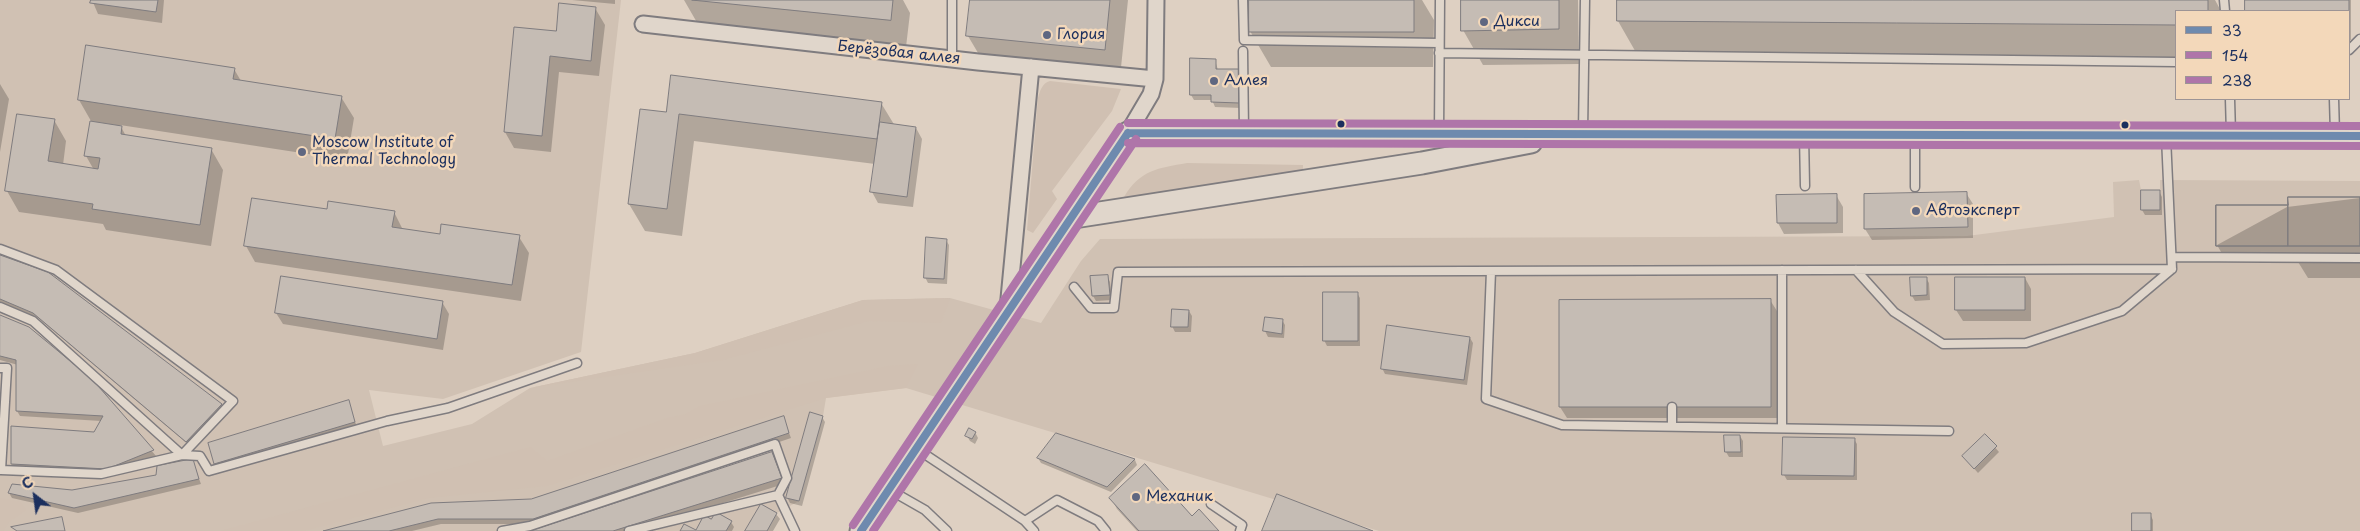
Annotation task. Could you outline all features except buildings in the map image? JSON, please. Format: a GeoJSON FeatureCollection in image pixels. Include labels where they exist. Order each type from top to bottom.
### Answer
{"type":"FeatureCollection","features":[{"type":"Feature","properties":{"kind":"main road"},"geometry":{"type":"LineString","coordinates":[[1074,217],[1413,164],[1583,132]]}},
{"type":"Feature","properties":{"kind":"main road"},"geometry":{"type":"LineString","coordinates":[[861,531],[939,416],[1008,309],[1074,217],[1128,133],[1583,132],[2360,136]]}},
{"type":"Feature","properties":{"kind":"street"},"geometry":{"type":"LineString","coordinates":[[1128,133],[1151,94],[1155,79],[1156,0]]}},
{"type":"Feature","properties":{"kind":"street","name":"Берёзовая аллея"},"geometry":{"type":"LineString","coordinates":[[643,24],[952,59],[1155,79]]}},
{"type":"Feature","properties":{"kind":"street"},"geometry":{"type":"LineString","coordinates":[[1008,309],[1031,67]]}},
{"type":"Feature","properties":{"kind":"lane"},"geometry":{"type":"LineString","coordinates":[[952,0],[952,59]]}},
{"type":"Feature","properties":{"kind":"lane"},"geometry":{"type":"LineString","coordinates":[[1243,0],[1244,40],[1439,42]]}},
{"type":"Feature","properties":{"kind":"lane"},"geometry":{"type":"LineString","coordinates":[[1439,132],[1438,53],[1440,0]]}},
{"type":"Feature","properties":{"kind":"lane"},"geometry":{"type":"LineString","coordinates":[[1583,132],[1585,0]]}},
{"type":"Feature","properties":{"kind":"lane"},"geometry":{"type":"LineString","coordinates":[[2350,49],[2360,39]]}},
{"type":"Feature","properties":{"kind":"lane"},"geometry":{"type":"LineString","coordinates":[[1243,51],[1244,132]]}},
{"type":"Feature","properties":{"kind":"lane"},"geometry":{"type":"LineString","coordinates":[[1438,53],[2175,62]]}},
{"type":"Feature","properties":{"kind":"lane"},"geometry":{"type":"LineString","coordinates":[[2230,100],[2231,135]]}},
{"type":"Feature","properties":{"kind":"lane"},"geometry":{"type":"LineString","coordinates":[[2334,100],[2335,136]]}},
{"type":"Feature","properties":{"kind":"lane"},"geometry":{"type":"LineString","coordinates":[[1804,133],[1805,186]]}},
{"type":"Feature","properties":{"kind":"lane"},"geometry":{"type":"LineString","coordinates":[[1915,134],[1915,187]]}},
{"type":"Feature","properties":{"kind":"lane"},"geometry":{"type":"LineString","coordinates":[[2165,135],[2172,269]]}},
{"type":"Feature","properties":{"kind":"lane"},"geometry":{"type":"LineString","coordinates":[[0,249],[56,270],[234,401],[182,454]]}},
{"type":"Feature","properties":{"kind":"lane"},"geometry":{"type":"LineString","coordinates":[[2172,257],[2360,258]]}},
{"type":"Feature","properties":{"kind":"lane"},"geometry":{"type":"LineString","coordinates":[[1074,287],[1092,308],[1114,308],[1118,272],[2172,269]]}},
{"type":"Feature","properties":{"kind":"lane"},"geometry":{"type":"LineString","coordinates":[[1856,270],[1894,312],[1943,344],[2026,343],[2122,310],[2172,269]]}},
{"type":"Feature","properties":{"kind":"lane"},"geometry":{"type":"LineString","coordinates":[[1782,270],[1782,428]]}},
{"type":"Feature","properties":{"kind":"lane"},"geometry":{"type":"LineString","coordinates":[[1491,271],[1486,400],[1562,425],[1949,431]]}},
{"type":"Feature","properties":{"kind":"lane"},"geometry":{"type":"LineString","coordinates":[[0,307],[33,321],[182,454]]}},
{"type":"Feature","properties":{"kind":"lane"},"geometry":{"type":"LineString","coordinates":[[0,368],[7,368],[1,470],[101,474],[182,454],[200,456],[209,471],[388,421],[448,408],[577,363]]}},
{"type":"Feature","properties":{"kind":"lane"},"geometry":{"type":"LineString","coordinates":[[1672,407],[1672,426]]}},
{"type":"Feature","properties":{"kind":"lane"},"geometry":{"type":"LineString","coordinates":[[502,531],[530,526],[775,444],[787,478],[778,495],[629,531]]}},
{"type":"Feature","properties":{"kind":"lane"},"geometry":{"type":"LineString","coordinates":[[917,448],[1025,521],[1034,531]]}},
{"type":"Feature","properties":{"kind":"lane"},"geometry":{"type":"LineString","coordinates":[[889,490],[924,510],[947,531]]}},
{"type":"Feature","properties":{"kind":"lane"},"geometry":{"type":"LineString","coordinates":[[778,495],[795,531]]}},
{"type":"Feature","properties":{"kind":"lane"},"geometry":{"type":"LineString","coordinates":[[1025,521],[1057,500],[1098,521],[1106,531]]}},
{"type":"Feature","properties":{"kind":"lane"},"geometry":{"type":"LineString","coordinates":[[1211,504],[1242,525],[1240,531]]}},
{"type":"Feature","properties":{"kind":"shaded area"},"geometry":{"type":"Polygon","coordinates":[[[0,0],[621,0],[581,352],[443,399],[369,390],[383,446],[472,424],[530,388],[695,353],[863,300],[950,298],[1041,323],[1081,261],[1100,239],[1967,236],[2114,217],[2113,182],[2139,180],[2141,190],[2160,190],[2160,180],[2360,181],[2360,531],[1379,531],[906,388],[826,398],[823,416],[799,501],[777,513],[767,531],[0,531],[0,0]]]}},
{"type":"Feature","properties":{"kind":"shaded area"},"geometry":{"type":"Polygon","coordinates":[[[1050,81],[1121,89],[1112,111],[1052,191],[1057,199],[1033,233],[1027,230],[1038,98],[1043,85],[1050,81]]]}},
{"type":"Feature","properties":{"kind":"shaded area"},"geometry":{"type":"Polygon","coordinates":[[[1187,163],[1303,165],[1303,171],[1124,197],[1130,188],[1143,176],[1159,169],[1187,163]]]}},
{"type":"Feature","properties":{"kind":"shaded area"},"geometry":{"type":"Polygon","coordinates":[[[950,298],[941,323],[869,321],[723,360],[530,388],[695,353],[863,300],[950,298]]]}},
{"type":"Feature","properties":{"kind":"shaded area"},"geometry":{"type":"Polygon","coordinates":[[[918,364],[906,388],[826,398],[547,486],[429,498],[304,531],[220,531],[530,447],[547,461],[667,418],[686,414],[700,406],[888,366],[918,364]]]}},
{"type":"Feature","properties":{"kind":"shaded area"},"geometry":{"type":"Polygon","coordinates":[[[0,498],[20,502],[26,510],[9,522],[3,531],[0,531],[0,498]]]}},
{"type":"Feature","properties":{"kind":"transit line","name":"238"},"geometry":{"type":"LineString","coordinates":[[1128,123],[2360,126]]}},
{"type":"Feature","properties":{"kind":"transit line","name":"238"},"geometry":{"type":"LineString","coordinates":[[853,525],[1120,127]]}},
{"type":"Feature","properties":{"kind":"transit line","name":"33"},"geometry":{"type":"LineString","coordinates":[[1128,133],[2360,136]]}},
{"type":"Feature","properties":{"kind":"transit line","name":"33"},"geometry":{"type":"LineString","coordinates":[[861,531],[1128,133]]}},
{"type":"Feature","properties":{"kind":"transit line","name":"154"},"geometry":{"type":"LineString","coordinates":[[873,531],[1136,139]]}},
{"type":"Feature","properties":{"kind":"transit line","name":"154"},"geometry":{"type":"LineString","coordinates":[[1128,143],[2360,146]]}},
{"type":"Feature","properties":{"kind":"place","name":"Дикси"},"geometry":{"type":"Point","coordinates":[1484,22]}},
{"type":"Feature","properties":{"kind":"place","name":"Глория"},"geometry":{"type":"Point","coordinates":[1047,35]}},
{"type":"Feature","properties":{"kind":"place","name":"Аллея"},"geometry":{"type":"Point","coordinates":[1214,81]}},
{"type":"Feature","properties":{"kind":"place","name":"Moscow Institute of Thermal Technology"},"geometry":{"type":"Point","coordinates":[302,152]}},
{"type":"Feature","properties":{"kind":"place","name":"Автоэксперт"},"geometry":{"type":"Point","coordinates":[1916,211]}},
{"type":"Feature","properties":{"kind":"place","name":"Механик"},"geometry":{"type":"Point","coordinates":[1136,497]}}]}
